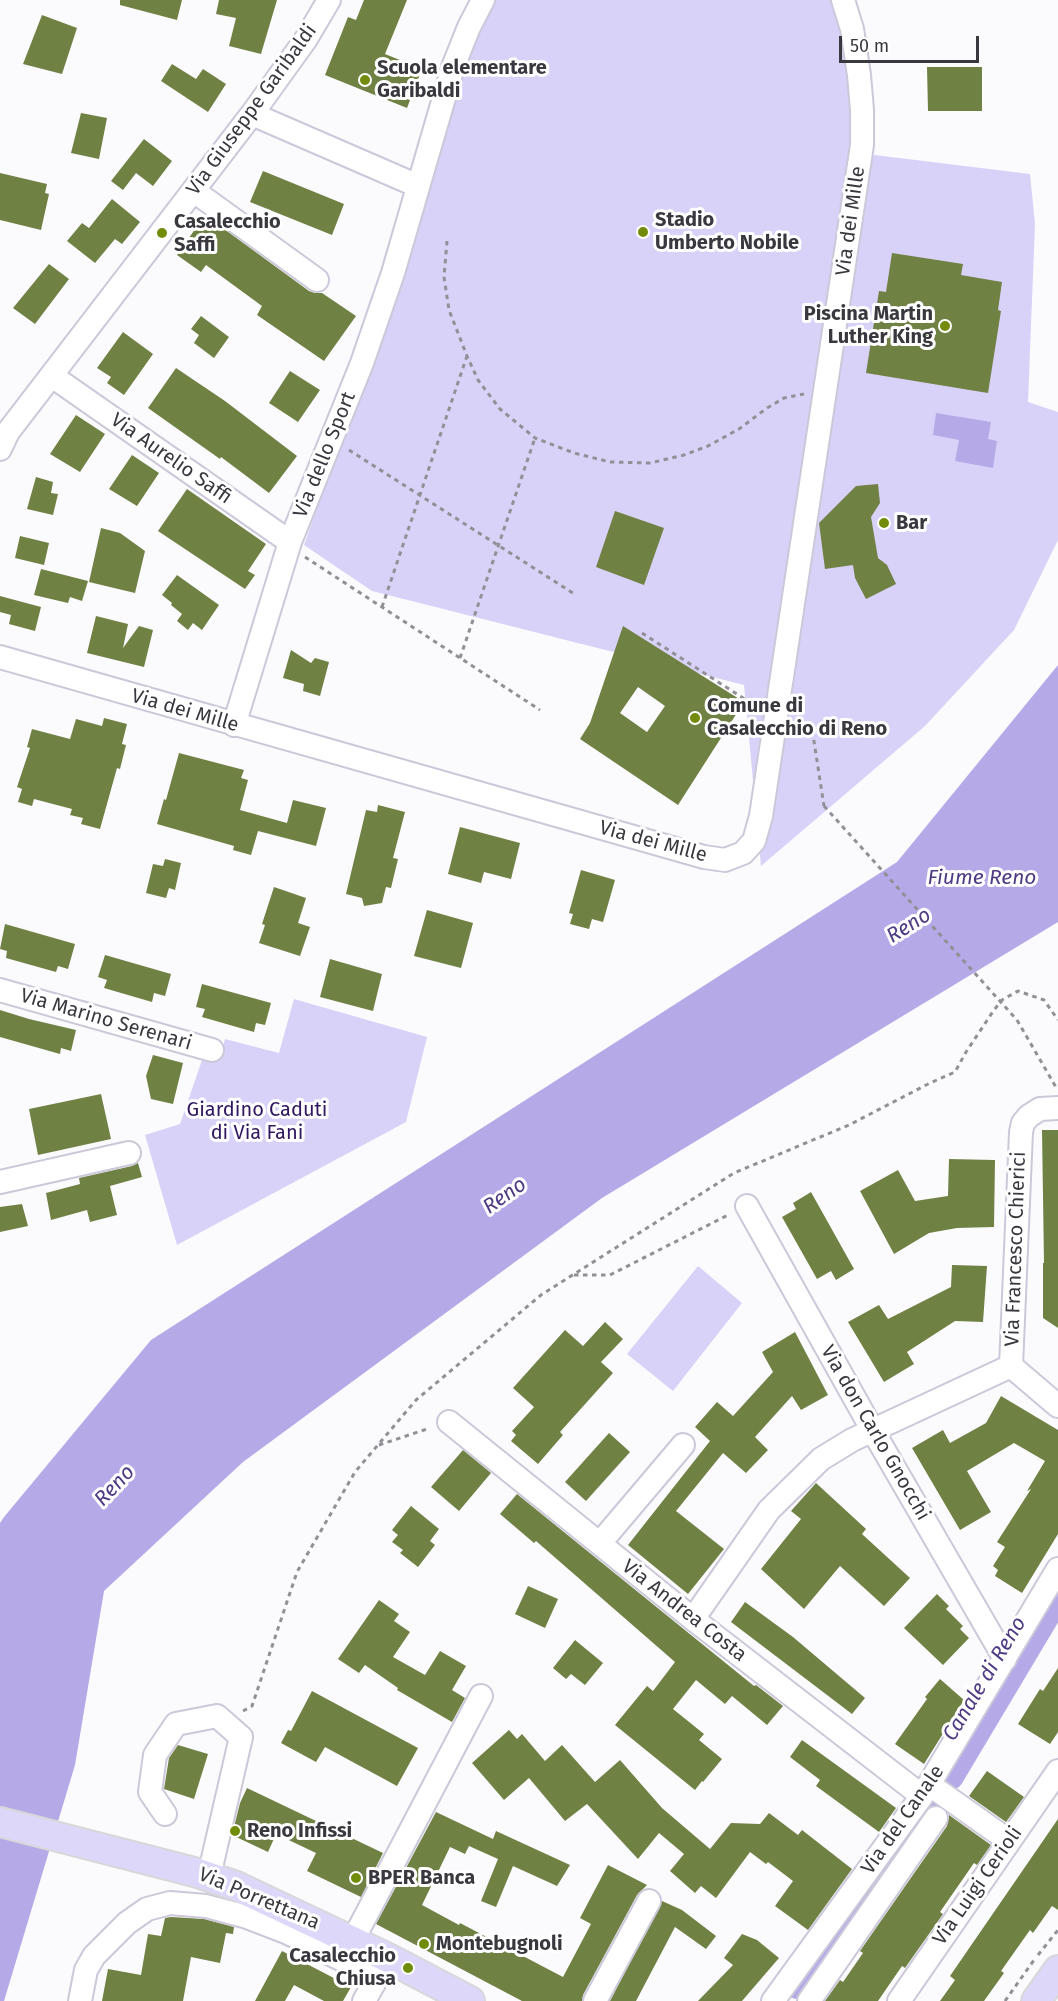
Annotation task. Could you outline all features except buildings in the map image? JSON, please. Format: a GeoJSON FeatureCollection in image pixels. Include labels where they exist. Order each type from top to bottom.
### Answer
{"type":"FeatureCollection","features":[{"type":"Feature","properties":{"kind":"main road","name":"Via Porrettana"},"geometry":{"type":"LineString","coordinates":[[0,1822],[204,1874],[271,1901],[353,1940],[383,1968],[470,2001]]}},
{"type":"Feature","properties":{"kind":"main road"},"geometry":{"type":"LineString","coordinates":[[1036,2001],[1058,1970]]}},
{"type":"Feature","properties":{"kind":"street","name":"Via Giuseppe Garibaldi"},"geometry":{"type":"LineString","coordinates":[[3,436],[52,376],[252,114],[306,39],[329,0]]}},
{"type":"Feature","properties":{"kind":"street","name":"Via dello Sport"},"geometry":{"type":"LineString","coordinates":[[234,725],[332,439],[362,363],[393,273],[453,67],[483,0]]}},
{"type":"Feature","properties":{"kind":"street"},"geometry":{"type":"LineString","coordinates":[[843,0],[852,29]]}},
{"type":"Feature","properties":{"kind":"street"},"geometry":{"type":"LineString","coordinates":[[852,29],[853,0]]}},
{"type":"Feature","properties":{"kind":"street","name":"Via dei Mille"},"geometry":{"type":"LineString","coordinates":[[0,657],[704,857],[724,860],[749,848],[759,827],[854,210],[862,145],[862,110],[852,29]]}},
{"type":"Feature","properties":{"kind":"street"},"geometry":{"type":"LineString","coordinates":[[252,114],[418,186]]}},
{"type":"Feature","properties":{"kind":"street"},"geometry":{"type":"LineString","coordinates":[[194,191],[317,280]]}},
{"type":"Feature","properties":{"kind":"street","name":"Via Aurelio Saffi"},"geometry":{"type":"LineString","coordinates":[[52,376],[296,548]]}},
{"type":"Feature","properties":{"kind":"street","name":"Via Marino Serenari"},"geometry":{"type":"LineString","coordinates":[[0,990],[212,1050]]}},
{"type":"Feature","properties":{"kind":"street","name":"Via Francesco Chierici"},"geometry":{"type":"LineString","coordinates":[[1011,1366],[1021,1132],[1023,1123],[1029,1116],[1040,1109],[1058,1108]]}},
{"type":"Feature","properties":{"kind":"street"},"geometry":{"type":"LineString","coordinates":[[0,1182],[129,1153]]}},
{"type":"Feature","properties":{"kind":"street","name":"Via don Carlo Gnocchi"},"geometry":{"type":"LineString","coordinates":[[747,1206],[873,1431],[1005,1659]]}},
{"type":"Feature","properties":{"kind":"street"},"geometry":{"type":"LineString","coordinates":[[693,1619],[769,1510],[821,1459],[852,1440],[1011,1366],[1058,1406]]}},
{"type":"Feature","properties":{"kind":"street","name":"Via Andrea Costa"},"geometry":{"type":"LineString","coordinates":[[449,1422],[693,1619],[926,1791],[1009,1841]]}},
{"type":"Feature","properties":{"kind":"street"},"geometry":{"type":"LineString","coordinates":[[600,1543],[683,1445]]}},
{"type":"Feature","properties":{"kind":"street","name":"Via del Canale"},"geometry":{"type":"LineString","coordinates":[[779,1999],[926,1791],[1058,1569]]}},
{"type":"Feature","properties":{"kind":"street"},"geometry":{"type":"LineString","coordinates":[[353,1940],[481,1696]]}},
{"type":"Feature","properties":{"kind":"street"},"geometry":{"type":"LineString","coordinates":[[165,1815],[150,1792],[155,1755],[176,1724],[217,1716],[241,1737],[204,1874]]}},
{"type":"Feature","properties":{"kind":"street","name":"Via Luigi Cerioli"},"geometry":{"type":"LineString","coordinates":[[899,2001],[1058,1771]]}},
{"type":"Feature","properties":{"kind":"street"},"geometry":{"type":"LineString","coordinates":[[809,2001],[936,1818]]}},
{"type":"Feature","properties":{"kind":"street"},"geometry":{"type":"LineString","coordinates":[[595,2001],[649,1900]]}},
{"type":"Feature","properties":{"kind":"street"},"geometry":{"type":"LineString","coordinates":[[80,2001],[86,1970],[94,1956],[127,1923],[147,1909],[170,1903],[206,1906],[247,1917],[383,1968],[364,2001]]}},
{"type":"Feature","properties":{"kind":"path"},"geometry":{"type":"LineString","coordinates":[[447,241],[444,277],[449,310],[467,356],[478,380],[500,409],[534,438],[574,453],[610,462],[650,463],[684,455],[708,446],[739,429],[784,398],[803,393],[825,398]]}},
{"type":"Feature","properties":{"kind":"path"},"geometry":{"type":"LineString","coordinates":[[382,607],[467,356]]}},
{"type":"Feature","properties":{"kind":"path"},"geometry":{"type":"LineString","coordinates":[[460,658],[534,438]]}},
{"type":"Feature","properties":{"kind":"path"},"geometry":{"type":"LineString","coordinates":[[332,439],[576,595]]}},
{"type":"Feature","properties":{"kind":"path"},"geometry":{"type":"LineString","coordinates":[[296,548],[540,710]]}},
{"type":"Feature","properties":{"kind":"path"},"geometry":{"type":"LineString","coordinates":[[642,633],[757,707]]}},
{"type":"Feature","properties":{"kind":"path"},"geometry":{"type":"LineString","coordinates":[[785,725],[806,728],[813,735],[824,806],[1017,1020],[1058,1091]]}},
{"type":"Feature","properties":{"kind":"path"},"geometry":{"type":"LineString","coordinates":[[241,1737],[242,1712],[252,1706],[297,1572],[355,1472],[416,1400],[541,1295],[734,1173],[849,1125],[955,1072],[1002,1000],[1018,991],[1044,1000],[1058,1020]]}},
{"type":"Feature","properties":{"kind":"path"},"geometry":{"type":"LineString","coordinates":[[572,1275],[609,1275],[747,1206]]}},
{"type":"Feature","properties":{"kind":"path"},"geometry":{"type":"LineString","coordinates":[[377,1446],[449,1422]]}},
{"type":"Feature","properties":{"kind":"green space"},"geometry":{"type":"Polygon","coordinates":[[[483,0],[847,0],[854,93],[850,152],[1030,174],[1035,224],[1028,402],[1058,412],[1058,540],[1014,630],[925,726],[761,866],[744,685],[372,591],[304,545],[356,398],[483,0]]]}},
{"type":"Feature","properties":{"kind":"green space","name":"Giardino Caduti di Via Fani"},"geometry":{"type":"Polygon","coordinates":[[[294,999],[427,1037],[406,1122],[177,1245],[145,1135],[180,1124],[203,1057],[219,1060],[225,1039],[279,1053],[294,999]]]}},
{"type":"Feature","properties":{"kind":"green space"},"geometry":{"type":"Polygon","coordinates":[[[698,1266],[742,1303],[673,1391],[627,1354],[698,1266]]]}},
{"type":"Feature","properties":{"kind":"water"},"geometry":{"type":"Polygon","coordinates":[[[936,413],[991,422],[988,439],[997,441],[993,468],[955,461],[959,440],[933,435],[936,413]]]}},
{"type":"Feature","properties":{"kind":"water","name":"Fiume Reno"},"geometry":{"type":"Polygon","coordinates":[[[1058,665],[1058,922],[602,1198],[243,1462],[104,1591],[75,1765],[4,2001],[0,2001],[0,1523],[4,1517],[151,1340],[897,862],[1058,665]]]}},
{"type":"Feature","properties":{"kind":"waterway","name":"Canale di Reno"},"geometry":{"type":"LineString","coordinates":[[953,1779],[1058,1603]]}},
{"type":"Feature","properties":{"kind":"waterway"},"geometry":{"type":"LineString","coordinates":[[797,1989],[934,1804]]}},
{"type":"Feature","properties":{"kind":"place","name":"Scuola elementare Garibaldi"},"geometry":{"type":"Point","coordinates":[365,80]}},
{"type":"Feature","properties":{"kind":"place","name":"Stadio Umberto Nobile"},"geometry":{"type":"Point","coordinates":[643,232]}},
{"type":"Feature","properties":{"kind":"place","name":"Casalecchio Saffi"},"geometry":{"type":"Point","coordinates":[162,233]}},
{"type":"Feature","properties":{"kind":"place","name":"Piscina Martin Luther King"},"geometry":{"type":"Point","coordinates":[945,326]}},
{"type":"Feature","properties":{"kind":"place","name":"Bar"},"geometry":{"type":"Point","coordinates":[884,523]}},
{"type":"Feature","properties":{"kind":"place","name":"Comune di Casalecchio di Reno"},"geometry":{"type":"Point","coordinates":[695,718]}},
{"type":"Feature","properties":{"kind":"place","name":"Reno Infissi"},"geometry":{"type":"Point","coordinates":[235,1831]}},
{"type":"Feature","properties":{"kind":"place","name":"BPER Banca"},"geometry":{"type":"Point","coordinates":[356,1878]}},
{"type":"Feature","properties":{"kind":"place","name":"Montebugnoli"},"geometry":{"type":"Point","coordinates":[424,1944]}},
{"type":"Feature","properties":{"kind":"place","name":"Casalecchio Chiusa"},"geometry":{"type":"Point","coordinates":[408,1968]}},
{"type":"Feature","properties":{"kind":"water label","name":"Reno"},"geometry":{"type":"Point","coordinates":[909,926]}},
{"type":"Feature","properties":{"kind":"water label","name":"Reno"},"geometry":{"type":"Point","coordinates":[505,1196]}},
{"type":"Feature","properties":{"kind":"water label","name":"Reno"},"geometry":{"type":"Point","coordinates":[115,1486]}}]}
